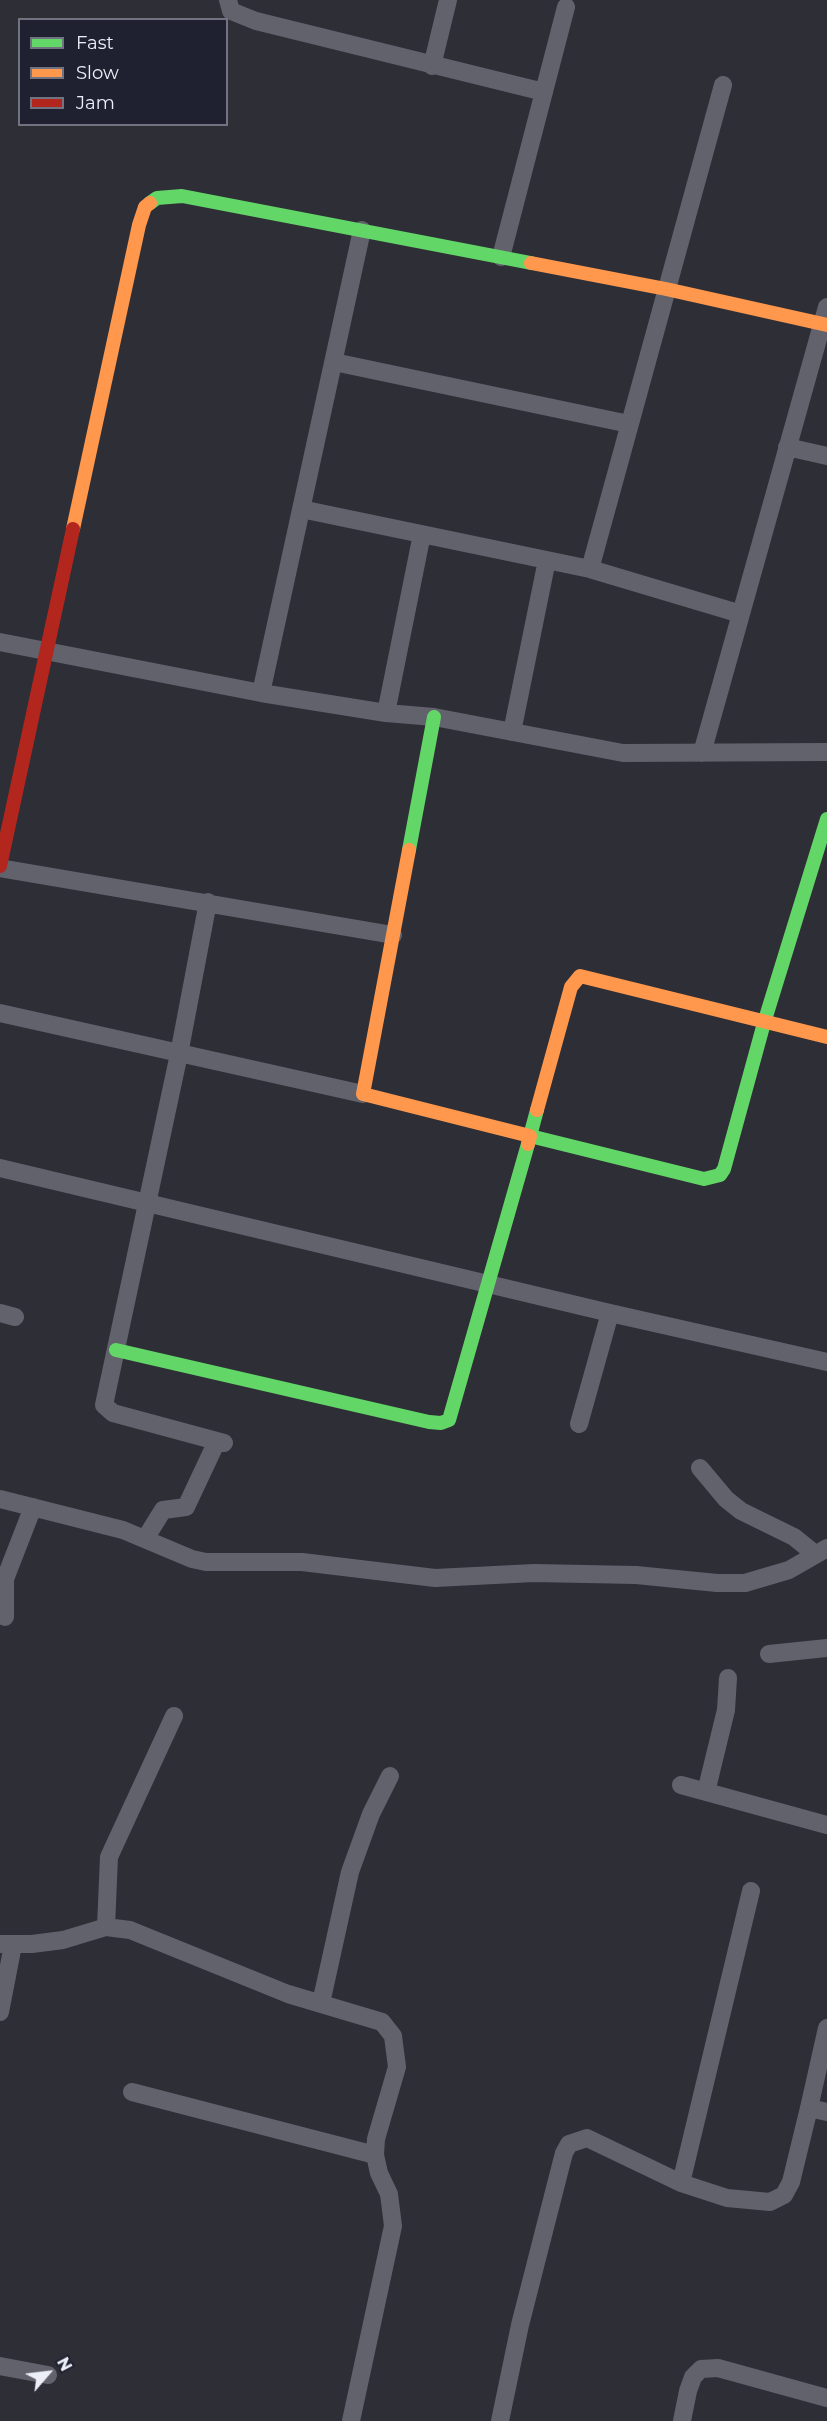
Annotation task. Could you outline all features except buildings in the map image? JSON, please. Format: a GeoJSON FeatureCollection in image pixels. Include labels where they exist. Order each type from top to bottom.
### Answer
{"type":"FeatureCollection","features":[{"type":"Feature","properties":{"kind":"street"},"geometry":{"type":"LineString","coordinates":[[228,0],[231,11],[256,21],[544,92]]}},
{"type":"Feature","properties":{"kind":"street"},"geometry":{"type":"LineString","coordinates":[[432,66],[448,0]]}},
{"type":"Feature","properties":{"kind":"street"},"geometry":{"type":"LineString","coordinates":[[501,257],[566,7]]}},
{"type":"Feature","properties":{"kind":"street"},"geometry":{"type":"LineString","coordinates":[[590,569],[723,85]]}},
{"type":"Feature","properties":{"kind":"street"},"geometry":{"type":"LineString","coordinates":[[393,935],[0,867],[139,225],[145,207],[157,198],[182,196],[825,319],[702,753]]}},
{"type":"Feature","properties":{"kind":"street"},"geometry":{"type":"LineString","coordinates":[[261,693],[362,230]]}},
{"type":"Feature","properties":{"kind":"street"},"geometry":{"type":"LineString","coordinates":[[334,362],[629,424]]}},
{"type":"Feature","properties":{"kind":"street"},"geometry":{"type":"LineString","coordinates":[[788,447],[827,456]]}},
{"type":"Feature","properties":{"kind":"street"},"geometry":{"type":"LineString","coordinates":[[301,509],[590,569],[741,614]]}},
{"type":"Feature","properties":{"kind":"street"},"geometry":{"type":"LineString","coordinates":[[386,713],[423,534]]}},
{"type":"Feature","properties":{"kind":"street"},"geometry":{"type":"LineString","coordinates":[[512,732],[547,560]]}},
{"type":"Feature","properties":{"kind":"street"},"geometry":{"type":"LineString","coordinates":[[0,642],[261,693],[386,713],[434,717],[623,753],[827,752]]}},
{"type":"Feature","properties":{"kind":"street"},"geometry":{"type":"LineString","coordinates":[[363,1094],[434,717]]}},
{"type":"Feature","properties":{"kind":"street"},"geometry":{"type":"LineString","coordinates":[[0,1013],[363,1094],[704,1179],[715,1178],[724,1169],[764,1023],[827,819]]}},
{"type":"Feature","properties":{"kind":"street"},"geometry":{"type":"LineString","coordinates":[[145,1539],[163,1510],[186,1507],[220,1442],[108,1411],[104,1405],[148,1204],[208,902]]}},
{"type":"Feature","properties":{"kind":"street"},"geometry":{"type":"LineString","coordinates":[[116,1350],[441,1423],[448,1420],[453,1413],[571,987],[580,976],[827,1037]]}},
{"type":"Feature","properties":{"kind":"street"},"geometry":{"type":"LineString","coordinates":[[0,1168],[610,1314],[827,1362]]}},
{"type":"Feature","properties":{"kind":"street"},"geometry":{"type":"LineString","coordinates":[[579,1424],[610,1314]]}},
{"type":"Feature","properties":{"kind":"street"},"geometry":{"type":"LineString","coordinates":[[700,1468],[726,1499],[741,1511],[821,1551]]}},
{"type":"Feature","properties":{"kind":"street"},"geometry":{"type":"LineString","coordinates":[[0,1499],[123,1530],[206,1562],[302,1562],[435,1578],[534,1573],[745,1583],[789,1570],[821,1551]]}},
{"type":"Feature","properties":{"kind":"street"},"geometry":{"type":"LineString","coordinates":[[5,1617],[2,1579],[33,1507]]}},
{"type":"Feature","properties":{"kind":"street"},"geometry":{"type":"LineString","coordinates":[[769,1654],[827,1648]]}},
{"type":"Feature","properties":{"kind":"street"},"geometry":{"type":"LineString","coordinates":[[706,1792],[726,1710],[728,1678]]}},
{"type":"Feature","properties":{"kind":"street"},"geometry":{"type":"LineString","coordinates":[[106,1927],[109,1857],[174,1716]]}},
{"type":"Feature","properties":{"kind":"street"},"geometry":{"type":"LineString","coordinates":[[321,2003],[350,1872],[372,1814],[390,1776]]}},
{"type":"Feature","properties":{"kind":"street"},"geometry":{"type":"LineString","coordinates":[[681,1785],[827,1825]]}},
{"type":"Feature","properties":{"kind":"street"},"geometry":{"type":"LineString","coordinates":[[681,2183],[751,1891]]}},
{"type":"Feature","properties":{"kind":"street"},"geometry":{"type":"LineString","coordinates":[[0,2012],[6,1944],[63,1940],[106,1927],[130,1930],[288,1994],[382,2022],[393,2036],[397,2067],[376,2139],[375,2155],[379,2173],[389,2194],[393,2226],[351,2421]]}},
{"type":"Feature","properties":{"kind":"street"},"geometry":{"type":"LineString","coordinates":[[500,2421],[537,2260],[564,2153],[569,2144],[587,2138],[681,2183],[728,2198],[770,2202],[784,2195],[792,2181],[818,2110],[827,2028]]}},
{"type":"Feature","properties":{"kind":"street"},"geometry":{"type":"LineString","coordinates":[[132,2092],[375,2155]]}},
{"type":"Feature","properties":{"kind":"street"},"geometry":{"type":"LineString","coordinates":[[0,2366],[48,2375]]}},
{"type":"Feature","properties":{"kind":"street"},"geometry":{"type":"LineString","coordinates":[[682,2421],[693,2377],[701,2368],[718,2368],[827,2398]]}},
{"type":"Feature","properties":{"kind":"traffic: fast"},"geometry":{"type":"LineString","coordinates":[[150,203],[157,198],[182,196],[531,263]]}},
{"type":"Feature","properties":{"kind":"traffic: fast"},"geometry":{"type":"LineString","coordinates":[[409,850],[434,717]]}},
{"type":"Feature","properties":{"kind":"traffic: fast"},"geometry":{"type":"LineString","coordinates":[[537,1110],[530,1136],[704,1179],[720,1175],[724,1169],[764,1023],[827,819]]}},
{"type":"Feature","properties":{"kind":"traffic: fast"},"geometry":{"type":"LineString","coordinates":[[116,1350],[429,1422],[441,1423],[449,1420],[528,1144]]}},
{"type":"Feature","properties":{"kind":"traffic: slow"},"geometry":{"type":"LineString","coordinates":[[73,529],[139,225],[145,207],[150,203]]}},
{"type":"Feature","properties":{"kind":"traffic: slow"},"geometry":{"type":"LineString","coordinates":[[531,263],[666,289],[827,325]]}},
{"type":"Feature","properties":{"kind":"traffic: slow"},"geometry":{"type":"LineString","coordinates":[[409,850],[363,1094],[530,1136],[528,1144]]}},
{"type":"Feature","properties":{"kind":"traffic: slow"},"geometry":{"type":"LineString","coordinates":[[537,1110],[571,987],[580,976],[827,1037]]}},
{"type":"Feature","properties":{"kind":"traffic: jam"},"geometry":{"type":"LineString","coordinates":[[0,866],[73,529]]}}]}
